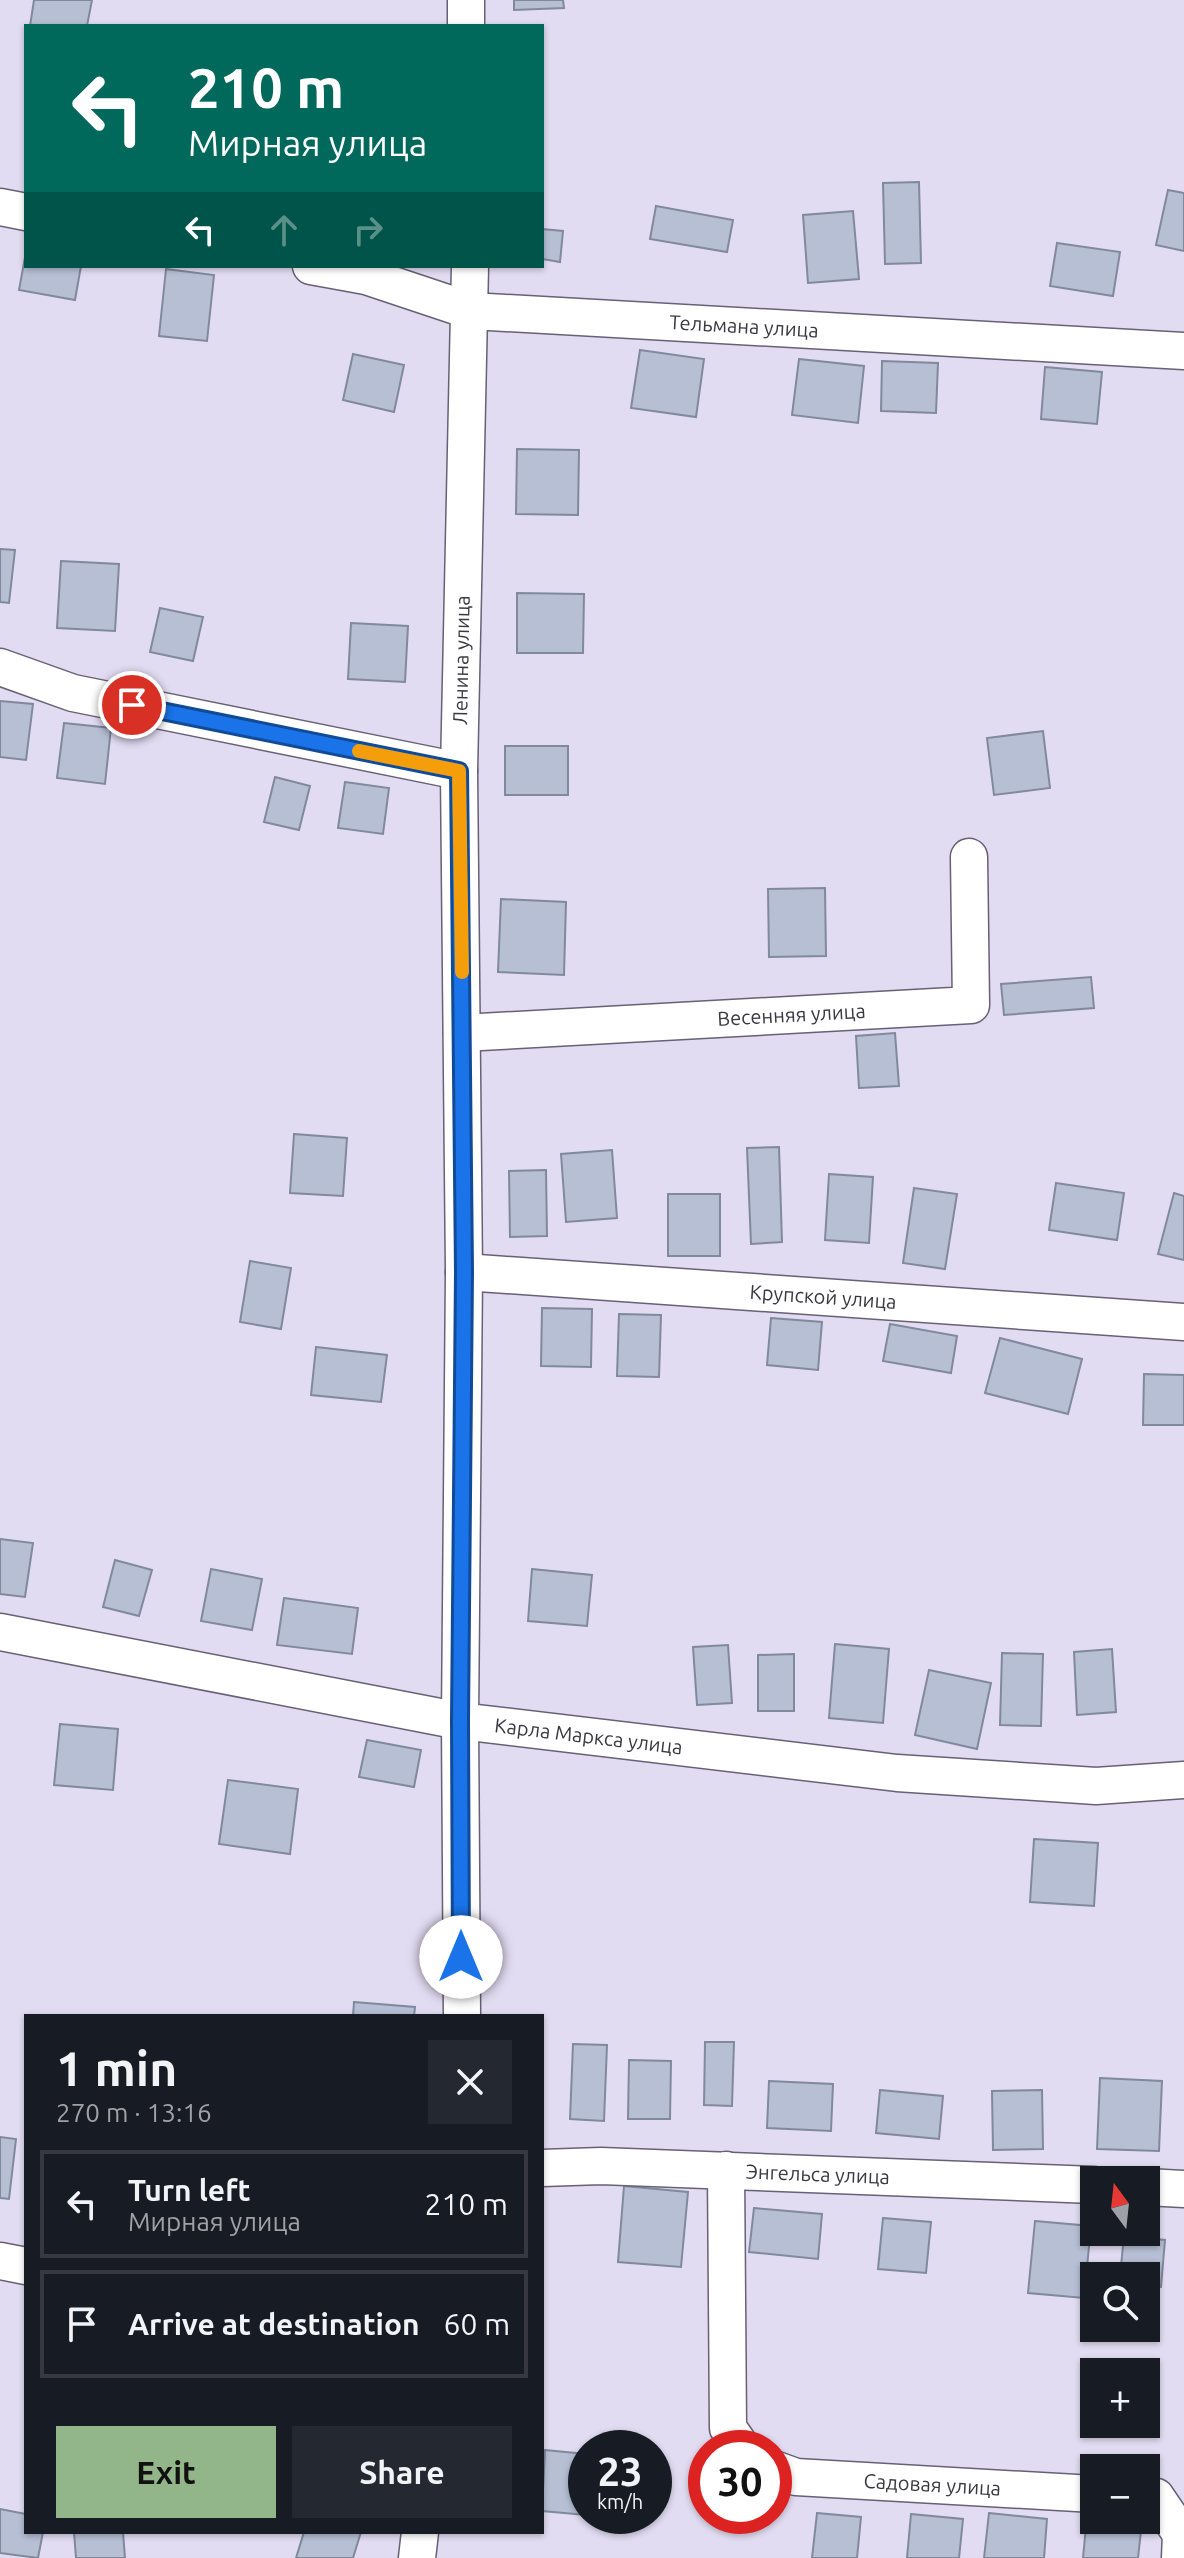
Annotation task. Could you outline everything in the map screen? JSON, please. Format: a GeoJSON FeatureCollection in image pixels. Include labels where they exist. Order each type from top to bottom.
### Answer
{"type":"FeatureCollection","features":[{"type":"Feature","properties":{"kind":"street"},"geometry":{"type":"LineString","coordinates":[[466,0],[466,24]]}},
{"type":"Feature","properties":{"kind":"street"},"geometry":{"type":"LineString","coordinates":[[0,207],[24,212]]}},
{"type":"Feature","properties":{"kind":"street","name":"Тельмана улица"},"geometry":{"type":"LineString","coordinates":[[322,268],[366,276],[471,311],[1184,351]]}},
{"type":"Feature","properties":{"kind":"street","name":"Ленина улица"},"geometry":{"type":"LineString","coordinates":[[462,2014],[460,1721],[464,1272],[459,771],[470,268]]}},
{"type":"Feature","properties":{"kind":"street"},"geometry":{"type":"LineString","coordinates":[[0,667],[73,693],[459,771]]}},
{"type":"Feature","properties":{"kind":"street","name":"Весенняя улица"},"geometry":{"type":"LineString","coordinates":[[462,1033],[971,1005],[969,857]]}},
{"type":"Feature","properties":{"kind":"street","name":"Крупской улица"},"geometry":{"type":"LineString","coordinates":[[464,1272],[1184,1322]]}},
{"type":"Feature","properties":{"kind":"street","name":"Карла Маркса улица"},"geometry":{"type":"LineString","coordinates":[[0,1632],[460,1721],[897,1773],[1096,1786],[1184,1780]]}},
{"type":"Feature","properties":{"kind":"street","name":"Энгельса улица"},"geometry":{"type":"LineString","coordinates":[[544,2168],[601,2166],[1080,2184]]}},
{"type":"Feature","properties":{"kind":"street"},"geometry":{"type":"LineString","coordinates":[[726,2170],[729,2430]]}},
{"type":"Feature","properties":{"kind":"street"},"geometry":{"type":"LineString","coordinates":[[1160,2188],[1184,2189]]}},
{"type":"Feature","properties":{"kind":"street"},"geometry":{"type":"LineString","coordinates":[[0,2261],[24,2266]]}},
{"type":"Feature","properties":{"kind":"street","name":"Садовая улица"},"geometry":{"type":"LineString","coordinates":[[792,2476],[1080,2493]]}},
{"type":"Feature","properties":{"kind":"street"},"geometry":{"type":"LineString","coordinates":[[1160,2503],[1181,2534],[1180,2558]]}},
{"type":"Feature","properties":{"kind":"street"},"geometry":{"type":"LineString","coordinates":[[417,2558],[420,2534]]}},
{"type":"Feature","properties":{"kind":"building"},"geometry":{"type":"Polygon","coordinates":[[[34,0],[92,0],[87,24],[30,24],[34,0]]]}},
{"type":"Feature","properties":{"kind":"building"},"geometry":{"type":"Polygon","coordinates":[[[514,0],[563,0],[564,8],[514,10],[514,0]]]}},
{"type":"Feature","properties":{"kind":"building"},"geometry":{"type":"Polygon","coordinates":[[[919,182],[921,263],[885,264],[883,183],[919,182]]]}},
{"type":"Feature","properties":{"kind":"building"},"geometry":{"type":"Polygon","coordinates":[[[1168,190],[1184,193],[1184,251],[1156,245],[1168,190]]]}},
{"type":"Feature","properties":{"kind":"building"},"geometry":{"type":"Polygon","coordinates":[[[656,206],[733,220],[727,252],[650,239],[656,206]]]}},
{"type":"Feature","properties":{"kind":"building"},"geometry":{"type":"Polygon","coordinates":[[[853,211],[859,279],[808,283],[803,215],[853,211]]]}},
{"type":"Feature","properties":{"kind":"building"},"geometry":{"type":"Polygon","coordinates":[[[544,229],[563,231],[560,262],[544,259],[544,229]]]}},
{"type":"Feature","properties":{"kind":"building"},"geometry":{"type":"Polygon","coordinates":[[[1057,243],[1120,252],[1113,296],[1050,286],[1057,243]]]}},
{"type":"Feature","properties":{"kind":"building"},"geometry":{"type":"Polygon","coordinates":[[[24,263],[24,268],[81,268],[75,300],[19,290],[24,263]]]}},
{"type":"Feature","properties":{"kind":"building"},"geometry":{"type":"Polygon","coordinates":[[[166,269],[214,275],[207,341],[159,336],[166,269]]]}},
{"type":"Feature","properties":{"kind":"building"},"geometry":{"type":"Polygon","coordinates":[[[640,350],[704,359],[696,417],[631,408],[640,350]]]}},
{"type":"Feature","properties":{"kind":"building"},"geometry":{"type":"Polygon","coordinates":[[[353,354],[404,365],[394,412],[343,400],[353,354]]]}},
{"type":"Feature","properties":{"kind":"building"},"geometry":{"type":"Polygon","coordinates":[[[799,359],[864,366],[858,423],[792,415],[799,359]]]}},
{"type":"Feature","properties":{"kind":"building"},"geometry":{"type":"Polygon","coordinates":[[[882,361],[938,363],[936,413],[881,411],[882,361]]]}},
{"type":"Feature","properties":{"kind":"building"},"geometry":{"type":"Polygon","coordinates":[[[1045,367],[1102,372],[1097,424],[1041,419],[1045,367]]]}},
{"type":"Feature","properties":{"kind":"building"},"geometry":{"type":"Polygon","coordinates":[[[517,449],[579,450],[578,515],[516,514],[517,449]]]}},
{"type":"Feature","properties":{"kind":"building"},"geometry":{"type":"Polygon","coordinates":[[[0,549],[15,550],[9,603],[0,602],[0,549]]]}},
{"type":"Feature","properties":{"kind":"building"},"geometry":{"type":"Polygon","coordinates":[[[61,561],[119,564],[115,631],[57,628],[61,561]]]}},
{"type":"Feature","properties":{"kind":"building"},"geometry":{"type":"Polygon","coordinates":[[[517,593],[584,594],[583,653],[517,653],[517,593]]]}},
{"type":"Feature","properties":{"kind":"building"},"geometry":{"type":"Polygon","coordinates":[[[160,608],[203,617],[193,661],[150,652],[160,608]]]}},
{"type":"Feature","properties":{"kind":"building"},"geometry":{"type":"Polygon","coordinates":[[[351,623],[408,626],[405,682],[348,679],[351,623]]]}},
{"type":"Feature","properties":{"kind":"building"},"geometry":{"type":"Polygon","coordinates":[[[0,701],[33,704],[26,760],[0,757],[0,701]]]}},
{"type":"Feature","properties":{"kind":"building"},"geometry":{"type":"Polygon","coordinates":[[[64,723],[111,728],[105,784],[57,778],[64,723]]]}},
{"type":"Feature","properties":{"kind":"building"},"geometry":{"type":"Polygon","coordinates":[[[1043,731],[1050,788],[994,795],[987,738],[1043,731]]]}},
{"type":"Feature","properties":{"kind":"building"},"geometry":{"type":"Polygon","coordinates":[[[505,746],[568,746],[568,795],[505,795],[505,746]]]}},
{"type":"Feature","properties":{"kind":"building"},"geometry":{"type":"Polygon","coordinates":[[[275,777],[310,786],[299,830],[264,822],[275,777]]]}},
{"type":"Feature","properties":{"kind":"building"},"geometry":{"type":"Polygon","coordinates":[[[345,782],[389,788],[383,834],[338,828],[345,782]]]}},
{"type":"Feature","properties":{"kind":"building"},"geometry":{"type":"Polygon","coordinates":[[[825,888],[826,956],[769,957],[768,889],[825,888]]]}},
{"type":"Feature","properties":{"kind":"building"},"geometry":{"type":"Polygon","coordinates":[[[501,899],[566,902],[564,975],[498,972],[501,899]]]}},
{"type":"Feature","properties":{"kind":"building"},"geometry":{"type":"Polygon","coordinates":[[[1091,977],[1094,1008],[1004,1015],[1001,984],[1091,977]]]}},
{"type":"Feature","properties":{"kind":"building"},"geometry":{"type":"Polygon","coordinates":[[[895,1033],[899,1086],[859,1088],[856,1036],[895,1033]]]}},
{"type":"Feature","properties":{"kind":"building"},"geometry":{"type":"Polygon","coordinates":[[[294,1134],[347,1138],[343,1196],[290,1193],[294,1134]]]}},
{"type":"Feature","properties":{"kind":"building"},"geometry":{"type":"Polygon","coordinates":[[[779,1147],[782,1242],[751,1244],[747,1148],[779,1147]]]}},
{"type":"Feature","properties":{"kind":"building"},"geometry":{"type":"Polygon","coordinates":[[[612,1150],[617,1218],[566,1222],[561,1154],[612,1150]]]}},
{"type":"Feature","properties":{"kind":"building"},"geometry":{"type":"Polygon","coordinates":[[[546,1170],[547,1236],[510,1237],[509,1171],[546,1170]]]}},
{"type":"Feature","properties":{"kind":"building"},"geometry":{"type":"Polygon","coordinates":[[[829,1174],[873,1177],[869,1243],[825,1240],[829,1174]]]}},
{"type":"Feature","properties":{"kind":"building"},"geometry":{"type":"Polygon","coordinates":[[[1056,1183],[1124,1193],[1117,1240],[1049,1230],[1056,1183]]]}},
{"type":"Feature","properties":{"kind":"building"},"geometry":{"type":"Polygon","coordinates":[[[914,1188],[957,1194],[945,1269],[903,1263],[914,1188]]]}},
{"type":"Feature","properties":{"kind":"building"},"geometry":{"type":"Polygon","coordinates":[[[1174,1193],[1184,1196],[1184,1260],[1158,1254],[1174,1193]]]}},
{"type":"Feature","properties":{"kind":"building"},"geometry":{"type":"Polygon","coordinates":[[[668,1194],[720,1194],[720,1256],[668,1256],[668,1194]]]}},
{"type":"Feature","properties":{"kind":"building"},"geometry":{"type":"Polygon","coordinates":[[[250,1261],[291,1268],[281,1329],[240,1322],[250,1261]]]}},
{"type":"Feature","properties":{"kind":"building"},"geometry":{"type":"Polygon","coordinates":[[[542,1308],[592,1309],[591,1367],[541,1366],[542,1308]]]}},
{"type":"Feature","properties":{"kind":"building"},"geometry":{"type":"Polygon","coordinates":[[[619,1314],[661,1315],[659,1377],[617,1376],[619,1314]]]}},
{"type":"Feature","properties":{"kind":"building"},"geometry":{"type":"Polygon","coordinates":[[[771,1318],[822,1322],[818,1370],[767,1365],[771,1318]]]}},
{"type":"Feature","properties":{"kind":"building"},"geometry":{"type":"Polygon","coordinates":[[[890,1324],[957,1336],[951,1373],[883,1361],[890,1324]]]}},
{"type":"Feature","properties":{"kind":"building"},"geometry":{"type":"Polygon","coordinates":[[[1000,1338],[1082,1359],[1068,1414],[985,1393],[1000,1338]]]}},
{"type":"Feature","properties":{"kind":"building"},"geometry":{"type":"Polygon","coordinates":[[[316,1347],[387,1355],[381,1402],[311,1395],[316,1347]]]}},
{"type":"Feature","properties":{"kind":"building"},"geometry":{"type":"Polygon","coordinates":[[[1144,1374],[1184,1375],[1184,1425],[1143,1425],[1144,1374]]]}},
{"type":"Feature","properties":{"kind":"building"},"geometry":{"type":"Polygon","coordinates":[[[0,1539],[33,1543],[25,1597],[0,1594],[0,1539]]]}},
{"type":"Feature","properties":{"kind":"building"},"geometry":{"type":"Polygon","coordinates":[[[115,1560],[152,1570],[139,1616],[103,1607],[115,1560]]]}},
{"type":"Feature","properties":{"kind":"building"},"geometry":{"type":"Polygon","coordinates":[[[211,1569],[262,1579],[252,1630],[201,1621],[211,1569]]]}},
{"type":"Feature","properties":{"kind":"building"},"geometry":{"type":"Polygon","coordinates":[[[532,1569],[592,1575],[587,1626],[528,1621],[532,1569]]]}},
{"type":"Feature","properties":{"kind":"building"},"geometry":{"type":"Polygon","coordinates":[[[284,1598],[358,1608],[352,1654],[277,1645],[284,1598]]]}},
{"type":"Feature","properties":{"kind":"building"},"geometry":{"type":"Polygon","coordinates":[[[835,1644],[889,1649],[883,1723],[829,1718],[835,1644]]]}},
{"type":"Feature","properties":{"kind":"building"},"geometry":{"type":"Polygon","coordinates":[[[728,1645],[732,1703],[697,1705],[693,1647],[728,1645]]]}},
{"type":"Feature","properties":{"kind":"building"},"geometry":{"type":"Polygon","coordinates":[[[1112,1649],[1116,1712],[1077,1715],[1074,1652],[1112,1649]]]}},
{"type":"Feature","properties":{"kind":"building"},"geometry":{"type":"Polygon","coordinates":[[[1002,1653],[1043,1654],[1041,1726],[1000,1725],[1002,1653]]]}},
{"type":"Feature","properties":{"kind":"building"},"geometry":{"type":"Polygon","coordinates":[[[794,1654],[794,1711],[758,1711],[758,1655],[794,1654]]]}},
{"type":"Feature","properties":{"kind":"building"},"geometry":{"type":"Polygon","coordinates":[[[929,1670],[991,1683],[977,1749],[915,1735],[929,1670]]]}},
{"type":"Feature","properties":{"kind":"building"},"geometry":{"type":"Polygon","coordinates":[[[60,1724],[118,1729],[113,1790],[54,1785],[60,1724]]]}},
{"type":"Feature","properties":{"kind":"building"},"geometry":{"type":"Polygon","coordinates":[[[367,1740],[421,1750],[414,1787],[359,1777],[367,1740]]]}},
{"type":"Feature","properties":{"kind":"building"},"geometry":{"type":"Polygon","coordinates":[[[228,1780],[298,1789],[290,1854],[219,1844],[228,1780]]]}},
{"type":"Feature","properties":{"kind":"building"},"geometry":{"type":"Polygon","coordinates":[[[1034,1839],[1098,1843],[1094,1906],[1030,1902],[1034,1839]]]}},
{"type":"Feature","properties":{"kind":"building"},"geometry":{"type":"Polygon","coordinates":[[[354,2002],[415,2007],[414,2014],[353,2014],[354,2002]]]}},
{"type":"Feature","properties":{"kind":"building"},"geometry":{"type":"Polygon","coordinates":[[[705,2042],[734,2042],[732,2106],[704,2105],[705,2042]]]}},
{"type":"Feature","properties":{"kind":"building"},"geometry":{"type":"Polygon","coordinates":[[[573,2044],[607,2045],[604,2121],[570,2119],[573,2044]]]}},
{"type":"Feature","properties":{"kind":"building"},"geometry":{"type":"Polygon","coordinates":[[[629,2060],[671,2061],[670,2119],[628,2119],[629,2060]]]}},
{"type":"Feature","properties":{"kind":"building"},"geometry":{"type":"Polygon","coordinates":[[[1100,2078],[1162,2081],[1159,2151],[1097,2149],[1100,2078]]]}},
{"type":"Feature","properties":{"kind":"building"},"geometry":{"type":"Polygon","coordinates":[[[769,2081],[833,2084],[831,2131],[767,2128],[769,2081]]]}},
{"type":"Feature","properties":{"kind":"building"},"geometry":{"type":"Polygon","coordinates":[[[880,2090],[943,2096],[939,2139],[876,2133],[880,2090]]]}},
{"type":"Feature","properties":{"kind":"building"},"geometry":{"type":"Polygon","coordinates":[[[1042,2090],[1043,2149],[993,2150],[992,2091],[1042,2090]]]}},
{"type":"Feature","properties":{"kind":"building"},"geometry":{"type":"Polygon","coordinates":[[[0,2137],[16,2139],[9,2199],[0,2198],[0,2137]]]}},
{"type":"Feature","properties":{"kind":"building"},"geometry":{"type":"Polygon","coordinates":[[[624,2186],[688,2192],[681,2267],[618,2262],[624,2186]]]}},
{"type":"Feature","properties":{"kind":"building"},"geometry":{"type":"Polygon","coordinates":[[[754,2208],[822,2214],[818,2259],[749,2252],[754,2208]]]}},
{"type":"Feature","properties":{"kind":"building"},"geometry":{"type":"Polygon","coordinates":[[[883,2218],[931,2222],[926,2273],[878,2269],[883,2218]]]}},
{"type":"Feature","properties":{"kind":"building"},"geometry":{"type":"Polygon","coordinates":[[[1035,2221],[1080,2225],[1080,2246],[1089,2246],[1088,2262],[1080,2262],[1080,2298],[1028,2293],[1035,2221]]]}},
{"type":"Feature","properties":{"kind":"building"},"geometry":{"type":"Polygon","coordinates":[[[1160,2240],[1165,2240],[1161,2287],[1160,2262],[1121,2262],[1123,2246],[1160,2246],[1160,2240]]]}},
{"type":"Feature","properties":{"kind":"building"},"geometry":{"type":"Polygon","coordinates":[[[545,2450],[568,2452],[568,2513],[544,2511],[545,2450]]]}},
{"type":"Feature","properties":{"kind":"building"},"geometry":{"type":"Polygon","coordinates":[[[0,2509],[24,2514],[24,2534],[43,2534],[38,2558],[0,2553],[0,2509]]]}},
{"type":"Feature","properties":{"kind":"building"},"geometry":{"type":"Polygon","coordinates":[[[817,2513],[861,2517],[857,2558],[812,2558],[817,2513]]]}},
{"type":"Feature","properties":{"kind":"building"},"geometry":{"type":"Polygon","coordinates":[[[989,2513],[1047,2519],[1044,2558],[984,2558],[989,2513]]]}},
{"type":"Feature","properties":{"kind":"building"},"geometry":{"type":"Polygon","coordinates":[[[911,2514],[963,2519],[959,2558],[907,2558],[911,2514]]]}},
{"type":"Feature","properties":{"kind":"building"},"geometry":{"type":"Polygon","coordinates":[[[74,2534],[123,2534],[125,2558],[76,2558],[74,2534]]]}},
{"type":"Feature","properties":{"kind":"building"},"geometry":{"type":"Polygon","coordinates":[[[303,2534],[360,2534],[353,2558],[296,2558],[303,2534]]]}},
{"type":"Feature","properties":{"kind":"building"},"geometry":{"type":"Polygon","coordinates":[[[1085,2534],[1141,2534],[1138,2558],[1083,2558],[1085,2534]]]}},
{"type":"Feature","properties":{"kind":"slow traffic"},"geometry":{"type":"LineString","coordinates":[[359,751],[459,771],[462,972]]}},
{"type":"Feature","properties":{"kind":"route"},"geometry":{"type":"LineString","coordinates":[[132,705],[459,771],[464,1272],[461,1957]]}}]}
